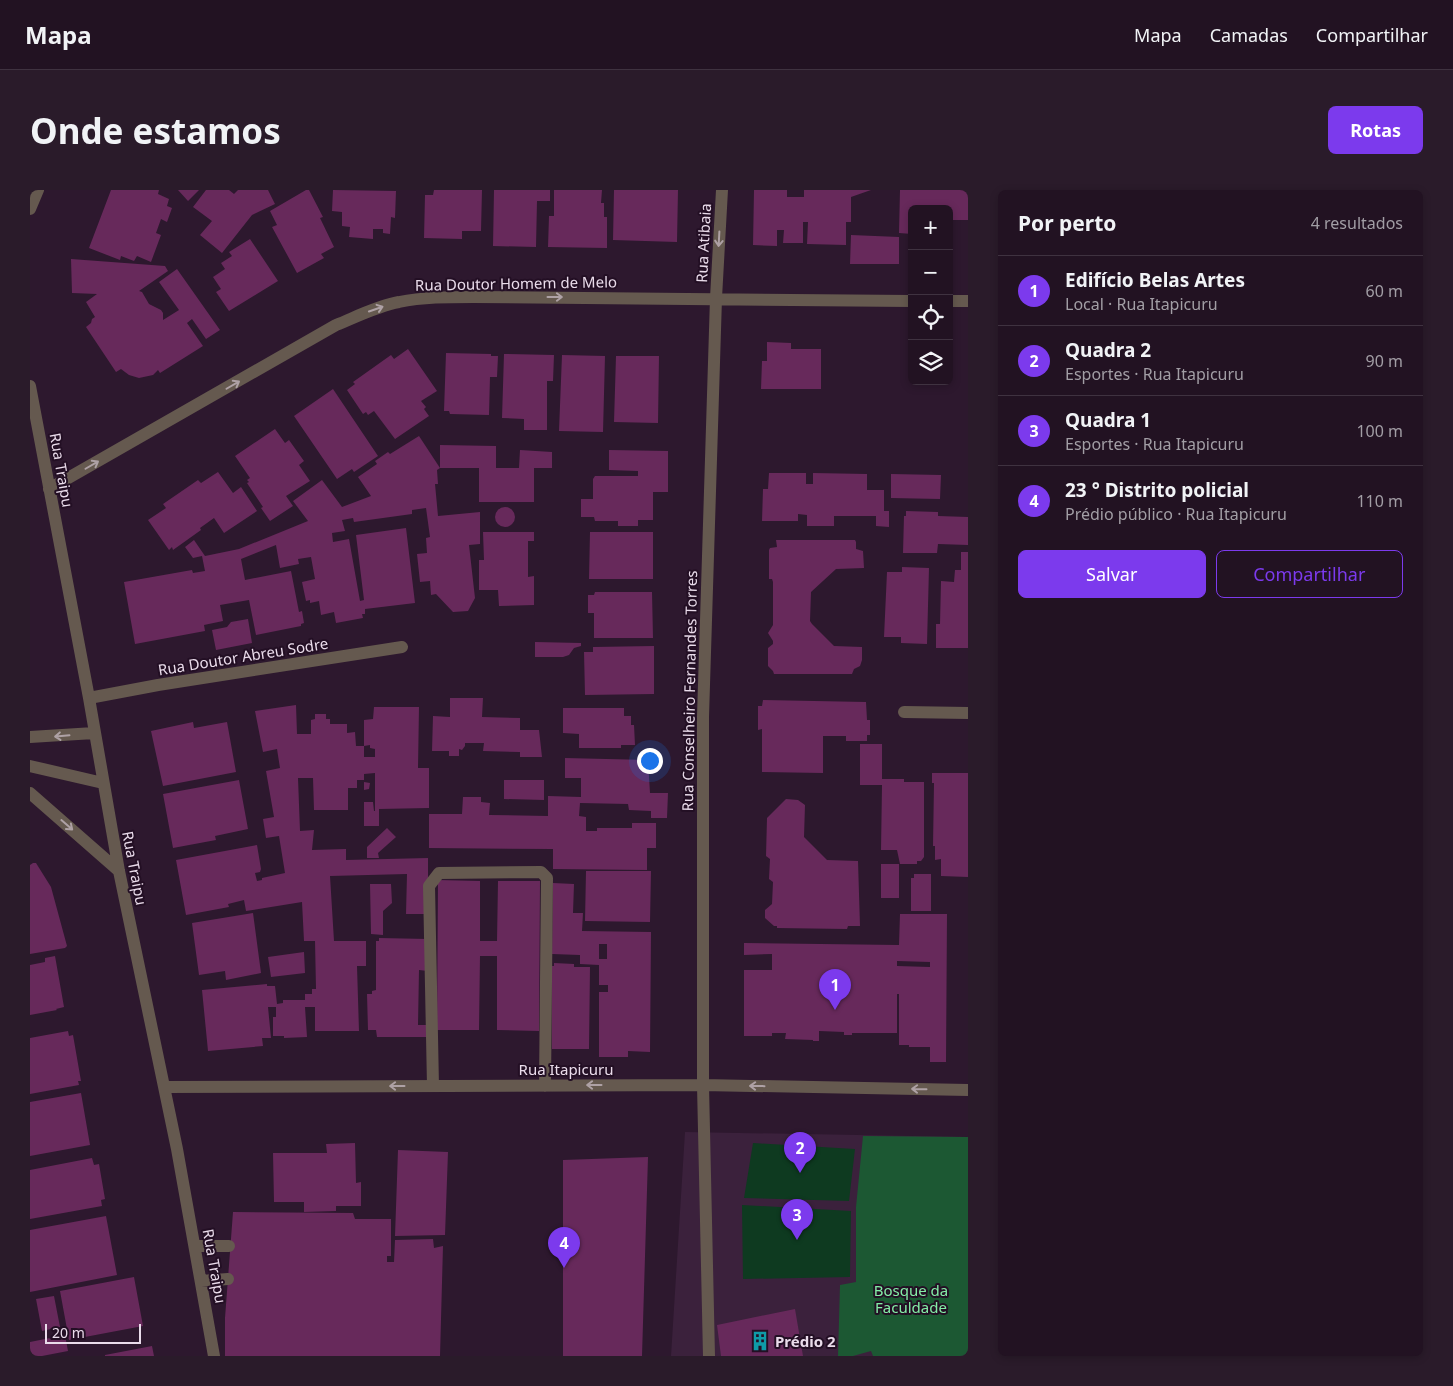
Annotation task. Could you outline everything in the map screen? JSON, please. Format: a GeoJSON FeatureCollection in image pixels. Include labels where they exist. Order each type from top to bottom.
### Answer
{"type":"FeatureCollection","features":[{"type":"Feature","properties":{"kind":"street"},"geometry":{"type":"LineString","coordinates":[[30,209],[38,190]]}},
{"type":"Feature","properties":{"kind":"street","name":"Rua Atibaia"},"geometry":{"type":"LineString","coordinates":[[716,298],[722,190]]}},
{"type":"Feature","properties":{"kind":"street","name":"Rua Doutor Homem de Melo"},"geometry":{"type":"LineString","coordinates":[[49,489],[336,326],[374,309],[397,302],[433,297],[473,296],[908,301]]}},
{"type":"Feature","properties":{"kind":"street","name":"Rua Conselheiro Fernandes Torres"},"geometry":{"type":"LineString","coordinates":[[709,1356],[703,1085],[703,717],[716,298]]}},
{"type":"Feature","properties":{"kind":"street"},"geometry":{"type":"LineString","coordinates":[[953,301],[968,302]]}},
{"type":"Feature","properties":{"kind":"street","name":"Rua Traipu"},"geometry":{"type":"LineString","coordinates":[[30,386],[89,698],[119,871],[164,1087],[214,1356]]}},
{"type":"Feature","properties":{"kind":"street","name":"Rua Doutor Abreu Sodre"},"geometry":{"type":"LineString","coordinates":[[89,698],[158,685],[402,647]]}},
{"type":"Feature","properties":{"kind":"street"},"geometry":{"type":"LineString","coordinates":[[904,712],[968,713]]}},
{"type":"Feature","properties":{"kind":"street"},"geometry":{"type":"LineString","coordinates":[[30,738],[94,733]]}},
{"type":"Feature","properties":{"kind":"street"},"geometry":{"type":"LineString","coordinates":[[30,766],[103,783]]}},
{"type":"Feature","properties":{"kind":"street"},"geometry":{"type":"LineString","coordinates":[[30,793],[119,871]]}},
{"type":"Feature","properties":{"kind":"street"},"geometry":{"type":"LineString","coordinates":[[433,1086],[429,886],[438,873],[541,872],[547,878],[544,1086]]}},
{"type":"Feature","properties":{"kind":"street","name":"Rua Itapicuru"},"geometry":{"type":"LineString","coordinates":[[164,1087],[703,1085],[968,1090]]}},
{"type":"Feature","properties":{"kind":"street"},"geometry":{"type":"LineString","coordinates":[[195,1246],[230,1246]]}},
{"type":"Feature","properties":{"kind":"street"},"geometry":{"type":"LineString","coordinates":[[201,1281],[228,1279]]}},
{"type":"Feature","properties":{"kind":"shaded area"},"geometry":{"type":"Polygon","coordinates":[[[685,1132],[968,1137],[968,1356],[671,1356],[685,1132]]]}},
{"type":"Feature","properties":{"kind":"green space","name":"Bosque da Faculdade"},"geometry":{"type":"Polygon","coordinates":[[[863,1136],[968,1137],[968,1356],[873,1356],[871,1351],[853,1356],[838,1356],[840,1285],[856,1282],[856,1207],[863,1136]]]}},
{"type":"Feature","properties":{"kind":"green space"},"geometry":{"type":"Polygon","coordinates":[[[753,1143],[855,1149],[849,1201],[744,1198],[753,1143]]]}},
{"type":"Feature","properties":{"kind":"green space"},"geometry":{"type":"Polygon","coordinates":[[[742,1205],[851,1211],[850,1277],[743,1279],[742,1205]]]}},
{"type":"Feature","properties":{"kind":"building"},"geometry":{"type":"Polygon","coordinates":[[[111,190],[159,190],[158,194],[169,199],[167,206],[172,208],[167,222],[161,219],[156,233],[161,235],[151,262],[137,256],[134,261],[121,256],[120,260],[89,248],[111,190]]]}},
{"type":"Feature","properties":{"kind":"building"},"geometry":{"type":"Polygon","coordinates":[[[178,190],[199,190],[188,201],[178,190]]]}},
{"type":"Feature","properties":{"kind":"building"},"geometry":{"type":"Polygon","coordinates":[[[206,190],[229,190],[234,194],[238,190],[268,190],[275,204],[252,215],[222,253],[200,235],[212,221],[193,207],[206,190]]]}},
{"type":"Feature","properties":{"kind":"building"},"geometry":{"type":"Polygon","coordinates":[[[309,190],[323,217],[320,218],[334,247],[321,254],[324,258],[297,273],[272,227],[277,225],[270,211],[309,190]]]}},
{"type":"Feature","properties":{"kind":"building"},"geometry":{"type":"Polygon","coordinates":[[[333,190],[396,191],[395,218],[391,217],[390,234],[383,233],[383,229],[373,229],[373,239],[349,237],[350,227],[342,226],[342,212],[332,211],[333,190]]]}},
{"type":"Feature","properties":{"kind":"building"},"geometry":{"type":"Polygon","coordinates":[[[434,190],[482,190],[481,231],[462,231],[462,239],[424,238],[425,195],[433,195],[434,190]]]}},
{"type":"Feature","properties":{"kind":"building"},"geometry":{"type":"Polygon","coordinates":[[[494,190],[550,190],[550,201],[537,201],[536,247],[493,246],[494,190]]]}},
{"type":"Feature","properties":{"kind":"building"},"geometry":{"type":"Polygon","coordinates":[[[554,190],[602,190],[601,203],[604,203],[604,217],[607,217],[607,248],[548,247],[549,216],[554,216],[554,190]]]}},
{"type":"Feature","properties":{"kind":"building"},"geometry":{"type":"Polygon","coordinates":[[[614,190],[678,190],[677,242],[613,240],[614,190]]]}},
{"type":"Feature","properties":{"kind":"building"},"geometry":{"type":"Polygon","coordinates":[[[754,190],[787,190],[787,197],[804,197],[804,190],[871,190],[851,197],[851,222],[846,222],[846,245],[807,244],[808,222],[803,222],[803,243],[783,243],[784,230],[777,230],[777,246],[753,245],[754,190]]]}},
{"type":"Feature","properties":{"kind":"building"},"geometry":{"type":"Polygon","coordinates":[[[900,190],[968,190],[968,220],[953,220],[953,205],[908,205],[908,234],[899,233],[900,190]]]}},
{"type":"Feature","properties":{"kind":"building"},"geometry":{"type":"Polygon","coordinates":[[[851,235],[899,237],[899,264],[850,264],[851,235]]]}},
{"type":"Feature","properties":{"kind":"building"},"geometry":{"type":"Polygon","coordinates":[[[250,239],[278,281],[229,311],[216,292],[221,289],[213,277],[225,269],[221,263],[232,256],[229,252],[250,239]]]}},
{"type":"Feature","properties":{"kind":"building"},"geometry":{"type":"Polygon","coordinates":[[[71,259],[165,266],[168,271],[139,291],[142,292],[149,304],[161,310],[163,320],[179,310],[159,282],[177,269],[220,330],[206,339],[192,319],[187,323],[203,346],[160,373],[158,370],[153,375],[139,378],[129,375],[121,369],[116,372],[86,327],[95,317],[86,302],[97,294],[72,293],[71,259]]]}},
{"type":"Feature","properties":{"kind":"building"},"geometry":{"type":"Polygon","coordinates":[[[767,342],[791,343],[791,349],[821,349],[821,389],[761,389],[762,361],[767,361],[767,342]]]}},
{"type":"Feature","properties":{"kind":"building"},"geometry":{"type":"Polygon","coordinates":[[[408,349],[437,391],[421,401],[426,407],[424,409],[429,416],[395,439],[374,411],[368,415],[366,412],[363,414],[347,390],[355,384],[353,382],[391,355],[394,359],[408,349]]]}},
{"type":"Feature","properties":{"kind":"building"},"geometry":{"type":"Polygon","coordinates":[[[446,353],[491,354],[491,356],[498,356],[497,377],[490,377],[489,415],[450,414],[449,411],[444,411],[446,353]]]}},
{"type":"Feature","properties":{"kind":"building"},"geometry":{"type":"Polygon","coordinates":[[[504,354],[554,355],[553,381],[547,381],[547,430],[524,430],[524,419],[502,418],[504,354]]]}},
{"type":"Feature","properties":{"kind":"building"},"geometry":{"type":"Polygon","coordinates":[[[562,355],[605,356],[603,432],[559,431],[562,355]]]}},
{"type":"Feature","properties":{"kind":"building"},"geometry":{"type":"Polygon","coordinates":[[[616,356],[659,356],[658,423],[614,422],[616,356]]]}},
{"type":"Feature","properties":{"kind":"building"},"geometry":{"type":"Polygon","coordinates":[[[333,389],[378,456],[354,472],[352,469],[337,479],[294,416],[333,389]]]}},
{"type":"Feature","properties":{"kind":"building"},"geometry":{"type":"Polygon","coordinates":[[[275,429],[285,443],[289,440],[304,461],[299,465],[310,481],[286,496],[293,506],[270,521],[247,483],[249,482],[247,480],[250,478],[235,456],[275,429]]]}},
{"type":"Feature","properties":{"kind":"building"},"geometry":{"type":"Polygon","coordinates":[[[419,436],[440,468],[437,470],[438,484],[435,484],[438,516],[480,512],[480,544],[469,545],[475,598],[468,611],[453,612],[436,594],[431,595],[430,581],[420,582],[417,554],[427,553],[426,538],[430,537],[426,508],[412,510],[412,514],[354,522],[353,518],[342,520],[345,531],[332,533],[333,542],[349,539],[360,601],[364,600],[356,535],[406,528],[415,603],[365,609],[365,614],[362,614],[363,618],[336,623],[334,612],[321,615],[319,601],[310,603],[310,600],[306,601],[302,582],[315,579],[311,557],[298,559],[299,564],[280,568],[276,545],[241,559],[245,580],[291,571],[299,612],[302,611],[304,623],[301,626],[256,635],[249,600],[220,605],[223,621],[204,625],[205,631],[135,644],[124,582],[192,570],[193,573],[205,571],[202,556],[193,558],[185,547],[194,540],[205,556],[239,549],[308,521],[293,501],[322,480],[342,507],[371,496],[358,477],[377,464],[375,461],[388,452],[390,454],[419,436]]]}},
{"type":"Feature","properties":{"kind":"building"},"geometry":{"type":"Polygon","coordinates":[[[440,445],[496,446],[496,468],[519,468],[520,450],[552,452],[552,468],[534,468],[534,502],[479,502],[479,468],[440,468],[440,445]]]}},
{"type":"Feature","properties":{"kind":"building"},"geometry":{"type":"Polygon","coordinates":[[[609,450],[668,451],[668,492],[653,492],[653,520],[638,520],[638,526],[618,526],[618,521],[595,521],[594,517],[581,517],[581,499],[593,499],[593,479],[595,476],[638,476],[638,471],[609,470],[609,450]]]}},
{"type":"Feature","properties":{"kind":"building"},"geometry":{"type":"Polygon","coordinates":[[[218,472],[233,493],[241,487],[257,511],[224,533],[214,518],[173,550],[172,547],[169,550],[148,520],[166,508],[163,504],[198,480],[201,483],[218,472]]]}},
{"type":"Feature","properties":{"kind":"building"},"geometry":{"type":"Polygon","coordinates":[[[769,473],[806,473],[806,484],[813,484],[813,473],[867,474],[867,490],[884,490],[884,511],[889,511],[889,527],[876,526],[876,516],[834,516],[834,526],[807,526],[807,515],[798,514],[798,521],[762,521],[763,489],[768,489],[769,473]]]}},
{"type":"Feature","properties":{"kind":"building"},"geometry":{"type":"Polygon","coordinates":[[[891,474],[941,475],[940,499],[891,498],[891,474]]]}},
{"type":"Feature","properties":{"kind":"building"},"geometry":{"type":"Polygon","coordinates":[[[505,507],[512,510],[515,517],[512,524],[505,527],[498,524],[495,517],[498,510],[505,507]]]}},
{"type":"Feature","properties":{"kind":"building"},"geometry":{"type":"Polygon","coordinates":[[[906,511],[938,512],[938,516],[968,517],[968,545],[938,544],[937,553],[903,553],[904,516],[906,516],[906,511]]]}},
{"type":"Feature","properties":{"kind":"building"},"geometry":{"type":"Polygon","coordinates":[[[483,532],[534,532],[534,541],[528,541],[528,577],[534,576],[534,605],[499,606],[498,590],[479,590],[479,560],[484,560],[483,532]]]}},
{"type":"Feature","properties":{"kind":"building"},"geometry":{"type":"Polygon","coordinates":[[[590,532],[653,532],[653,579],[589,579],[590,532]]]}},
{"type":"Feature","properties":{"kind":"building"},"geometry":{"type":"Polygon","coordinates":[[[776,540],[855,540],[856,549],[863,551],[864,568],[836,569],[811,592],[810,621],[812,624],[834,646],[862,647],[860,666],[854,669],[852,674],[774,674],[768,666],[768,648],[773,644],[768,633],[773,625],[773,582],[772,579],[769,579],[769,550],[770,548],[777,547],[776,540]]]}},
{"type":"Feature","properties":{"kind":"building"},"geometry":{"type":"Polygon","coordinates":[[[961,552],[968,552],[968,648],[936,648],[936,624],[940,624],[941,581],[954,582],[955,570],[961,570],[961,552]]]}},
{"type":"Feature","properties":{"kind":"building"},"geometry":{"type":"Polygon","coordinates":[[[902,567],[929,568],[927,644],[901,643],[901,637],[884,637],[887,572],[902,572],[902,567]]]}},
{"type":"Feature","properties":{"kind":"building"},"geometry":{"type":"Polygon","coordinates":[[[595,592],[652,592],[653,638],[594,638],[594,613],[588,613],[588,595],[594,595],[595,592]]]}},
{"type":"Feature","properties":{"kind":"building"},"geometry":{"type":"Polygon","coordinates":[[[248,619],[252,643],[216,650],[212,630],[227,627],[231,622],[248,619]]]}},
{"type":"Feature","properties":{"kind":"building"},"geometry":{"type":"Polygon","coordinates":[[[535,642],[581,643],[581,646],[574,648],[569,655],[563,657],[535,657],[535,642]]]}},
{"type":"Feature","properties":{"kind":"building"},"geometry":{"type":"Polygon","coordinates":[[[654,646],[654,694],[585,695],[584,652],[593,652],[593,647],[654,646]]]}},
{"type":"Feature","properties":{"kind":"building"},"geometry":{"type":"Polygon","coordinates":[[[450,698],[483,698],[482,717],[520,718],[520,730],[539,730],[542,757],[520,757],[520,752],[483,751],[484,743],[465,743],[462,750],[459,749],[459,756],[449,756],[449,751],[432,751],[433,716],[450,717],[450,698]]]}},
{"type":"Feature","properties":{"kind":"building"},"geometry":{"type":"Polygon","coordinates":[[[763,700],[866,702],[867,720],[870,720],[870,735],[867,735],[867,741],[846,741],[846,736],[823,736],[823,773],[762,772],[762,729],[758,730],[758,706],[762,706],[763,700]]]}},
{"type":"Feature","properties":{"kind":"building"},"geometry":{"type":"Polygon","coordinates":[[[296,705],[297,734],[311,734],[311,720],[315,719],[315,714],[326,714],[326,719],[330,719],[330,724],[347,724],[347,733],[355,732],[356,746],[364,746],[364,720],[373,719],[374,707],[419,707],[418,768],[429,768],[429,808],[379,809],[379,826],[364,826],[364,802],[373,802],[375,811],[375,773],[364,774],[364,780],[357,780],[357,788],[348,788],[348,810],[314,810],[313,778],[298,778],[300,831],[314,830],[312,850],[346,849],[346,860],[428,858],[428,914],[406,914],[407,874],[330,876],[334,941],[366,941],[366,966],[357,966],[359,1031],[315,1031],[315,1007],[305,1007],[307,1037],[284,1038],[284,1036],[273,1036],[273,1017],[276,1017],[276,1007],[268,1007],[271,1038],[262,1038],[263,1046],[208,1051],[202,990],[267,984],[267,986],[275,986],[277,1004],[283,1003],[283,1000],[305,1000],[305,994],[312,994],[312,989],[316,989],[315,941],[304,941],[302,902],[246,911],[244,900],[228,904],[229,907],[186,915],[176,860],[257,845],[261,869],[260,872],[255,873],[257,881],[262,880],[262,878],[285,873],[279,836],[266,838],[263,819],[274,817],[266,771],[280,768],[277,749],[263,752],[255,711],[296,705]],[[370,745],[364,746],[364,757],[375,757],[375,749],[370,748],[370,745]]]}},
{"type":"Feature","properties":{"kind":"building"},"geometry":{"type":"Polygon","coordinates":[[[563,708],[624,708],[624,716],[631,716],[631,725],[634,725],[635,745],[621,745],[621,748],[579,748],[579,734],[563,733],[563,708]]]}},
{"type":"Feature","properties":{"kind":"building"},"geometry":{"type":"Polygon","coordinates":[[[193,722],[194,728],[227,722],[236,772],[163,786],[151,731],[193,722]]]}},
{"type":"Feature","properties":{"kind":"building"},"geometry":{"type":"Polygon","coordinates":[[[860,744],[882,744],[882,779],[904,779],[904,782],[924,782],[924,857],[921,861],[917,861],[917,864],[900,864],[897,850],[881,850],[882,785],[860,785],[860,744]]]}},
{"type":"Feature","properties":{"kind":"building"},"geometry":{"type":"Polygon","coordinates":[[[565,758],[648,760],[650,793],[668,793],[667,818],[651,818],[651,811],[629,810],[628,804],[580,803],[579,816],[586,817],[586,831],[597,831],[597,828],[632,828],[632,823],[656,823],[656,848],[647,848],[647,870],[553,869],[553,849],[429,848],[429,814],[462,814],[463,797],[481,797],[481,802],[490,803],[489,815],[548,816],[548,796],[581,797],[581,778],[565,778],[565,758]]]}},
{"type":"Feature","properties":{"kind":"building"},"geometry":{"type":"Polygon","coordinates":[[[932,773],[968,773],[968,877],[941,876],[941,859],[935,860],[935,846],[933,846],[934,783],[932,783],[932,773]]]}},
{"type":"Feature","properties":{"kind":"building"},"geometry":{"type":"Polygon","coordinates":[[[239,780],[248,829],[215,836],[216,840],[173,848],[163,794],[239,780]]]}},
{"type":"Feature","properties":{"kind":"building"},"geometry":{"type":"Polygon","coordinates":[[[504,780],[544,780],[544,800],[504,799],[504,780]]]}},
{"type":"Feature","properties":{"kind":"building"},"geometry":{"type":"Polygon","coordinates":[[[364,782],[370,783],[369,789],[364,790],[364,782]]]}},
{"type":"Feature","properties":{"kind":"building"},"geometry":{"type":"Polygon","coordinates":[[[786,799],[798,800],[805,805],[804,837],[827,860],[858,861],[860,926],[848,926],[847,929],[777,928],[777,926],[774,926],[765,918],[765,910],[772,904],[773,882],[769,879],[770,859],[766,856],[767,818],[786,799]]]}},
{"type":"Feature","properties":{"kind":"building"},"geometry":{"type":"Polygon","coordinates":[[[387,828],[396,837],[378,853],[379,858],[367,858],[367,847],[387,828]]]}},
{"type":"Feature","properties":{"kind":"building"},"geometry":{"type":"Polygon","coordinates":[[[36,863],[51,887],[67,946],[65,948],[30,954],[30,865],[36,863]]]}},
{"type":"Feature","properties":{"kind":"building"},"geometry":{"type":"Polygon","coordinates":[[[881,864],[899,864],[899,898],[881,898],[881,864]]]}},
{"type":"Feature","properties":{"kind":"building"},"geometry":{"type":"Polygon","coordinates":[[[586,871],[651,871],[650,922],[585,921],[586,871]]]}},
{"type":"Feature","properties":{"kind":"building"},"geometry":{"type":"Polygon","coordinates":[[[914,874],[931,874],[931,911],[911,911],[911,878],[914,878],[914,874]]]}},
{"type":"Feature","properties":{"kind":"building"},"geometry":{"type":"Polygon","coordinates":[[[438,880],[480,881],[480,941],[497,941],[498,881],[540,881],[539,1031],[497,1030],[497,956],[480,956],[479,1030],[437,1030],[438,880]]]}},
{"type":"Feature","properties":{"kind":"building"},"geometry":{"type":"Polygon","coordinates":[[[553,883],[574,884],[573,913],[583,913],[582,931],[651,932],[650,1052],[628,1051],[628,1057],[599,1057],[599,992],[608,992],[608,985],[599,985],[599,965],[580,964],[580,955],[552,954],[553,883]],[[599,944],[599,959],[607,959],[607,944],[599,944]]]}},
{"type":"Feature","properties":{"kind":"building"},"geometry":{"type":"Polygon","coordinates":[[[370,884],[391,884],[392,903],[383,911],[383,935],[371,934],[370,884]]]}},
{"type":"Feature","properties":{"kind":"building"},"geometry":{"type":"Polygon","coordinates":[[[253,913],[261,973],[226,980],[225,971],[199,975],[192,923],[253,913]]]}},
{"type":"Feature","properties":{"kind":"building"},"geometry":{"type":"Polygon","coordinates":[[[900,914],[947,914],[946,1062],[930,1062],[930,1047],[899,1045],[899,994],[897,994],[897,1033],[852,1033],[852,1035],[844,1035],[844,1032],[819,1031],[819,1041],[785,1039],[786,1033],[772,1033],[772,1036],[744,1036],[744,970],[772,970],[772,954],[744,955],[744,943],[899,945],[900,914]],[[897,961],[897,966],[930,967],[930,962],[897,961]]]}},
{"type":"Feature","properties":{"kind":"building"},"geometry":{"type":"Polygon","coordinates":[[[379,938],[428,939],[428,971],[419,970],[418,1025],[427,1025],[427,1037],[377,1037],[376,1030],[368,1030],[367,994],[372,994],[372,991],[376,990],[376,941],[379,941],[379,938]]]}},
{"type":"Feature","properties":{"kind":"building"},"geometry":{"type":"Polygon","coordinates":[[[304,952],[305,973],[271,977],[268,957],[304,952]]]}},
{"type":"Feature","properties":{"kind":"building"},"geometry":{"type":"Polygon","coordinates":[[[55,956],[64,1007],[30,1015],[30,965],[45,962],[45,958],[55,956]]]}},
{"type":"Feature","properties":{"kind":"building"},"geometry":{"type":"Polygon","coordinates":[[[554,963],[574,964],[574,967],[590,967],[589,1049],[552,1049],[552,966],[554,966],[554,963]]]}},
{"type":"Feature","properties":{"kind":"building"},"geometry":{"type":"Polygon","coordinates":[[[68,1031],[69,1036],[73,1035],[81,1081],[78,1081],[79,1085],[30,1094],[30,1038],[68,1031]]]}},
{"type":"Feature","properties":{"kind":"building"},"geometry":{"type":"Polygon","coordinates":[[[81,1093],[90,1145],[30,1156],[30,1102],[81,1093]]]}},
{"type":"Feature","properties":{"kind":"building"},"geometry":{"type":"Polygon","coordinates":[[[355,1143],[356,1183],[361,1182],[361,1206],[336,1206],[336,1211],[304,1212],[304,1202],[274,1202],[273,1153],[327,1153],[326,1144],[355,1143]]]}},
{"type":"Feature","properties":{"kind":"building"},"geometry":{"type":"Polygon","coordinates":[[[398,1150],[448,1152],[445,1235],[395,1236],[398,1150]]]}},
{"type":"Feature","properties":{"kind":"building"},"geometry":{"type":"Polygon","coordinates":[[[648,1157],[642,1356],[563,1356],[563,1160],[648,1157]]]}},
{"type":"Feature","properties":{"kind":"building"},"geometry":{"type":"Polygon","coordinates":[[[92,1158],[94,1165],[99,1164],[105,1199],[101,1200],[102,1206],[30,1219],[30,1170],[92,1158]]]}},
{"type":"Feature","properties":{"kind":"building"},"geometry":{"type":"Polygon","coordinates":[[[233,1212],[353,1213],[355,1219],[391,1219],[391,1256],[387,1256],[387,1262],[394,1262],[395,1240],[433,1239],[434,1248],[443,1246],[440,1356],[225,1356],[225,1318],[233,1212]]]}},
{"type":"Feature","properties":{"kind":"building"},"geometry":{"type":"Polygon","coordinates":[[[106,1216],[117,1275],[30,1292],[30,1230],[106,1216]]]}},
{"type":"Feature","properties":{"kind":"building"},"geometry":{"type":"Polygon","coordinates":[[[134,1277],[143,1326],[69,1340],[60,1291],[134,1277]]]}},
{"type":"Feature","properties":{"kind":"building"},"geometry":{"type":"Polygon","coordinates":[[[54,1296],[60,1327],[42,1331],[36,1299],[54,1296]]]}},
{"type":"Feature","properties":{"kind":"building","name":"Prédio 2"},"geometry":{"type":"Polygon","coordinates":[[[795,1309],[803,1356],[721,1356],[717,1325],[795,1309]]]}},
{"type":"Feature","properties":{"kind":"building"},"geometry":{"type":"Polygon","coordinates":[[[65,1335],[68,1351],[42,1356],[30,1356],[30,1342],[65,1335]]]}},
{"type":"Feature","properties":{"kind":"building"},"geometry":{"type":"Polygon","coordinates":[[[152,1346],[154,1356],[105,1356],[105,1355],[152,1346]]]}},
{"type":"Feature","properties":{"kind":"place","name":"Edifício Belas Artes"},"geometry":{"type":"Point","coordinates":[835,1010]}},
{"type":"Feature","properties":{"kind":"place","name":"Quadra 2"},"geometry":{"type":"Point","coordinates":[800,1173]}},
{"type":"Feature","properties":{"kind":"place","name":"Quadra 1"},"geometry":{"type":"Point","coordinates":[797,1240]}},
{"type":"Feature","properties":{"kind":"place","name":"23 ° Distrito policial"},"geometry":{"type":"Point","coordinates":[564,1268]}},
{"type":"Feature","properties":{"kind":"place","name":"Prédio 2"},"geometry":{"type":"Point","coordinates":[760,1341]}}]}
